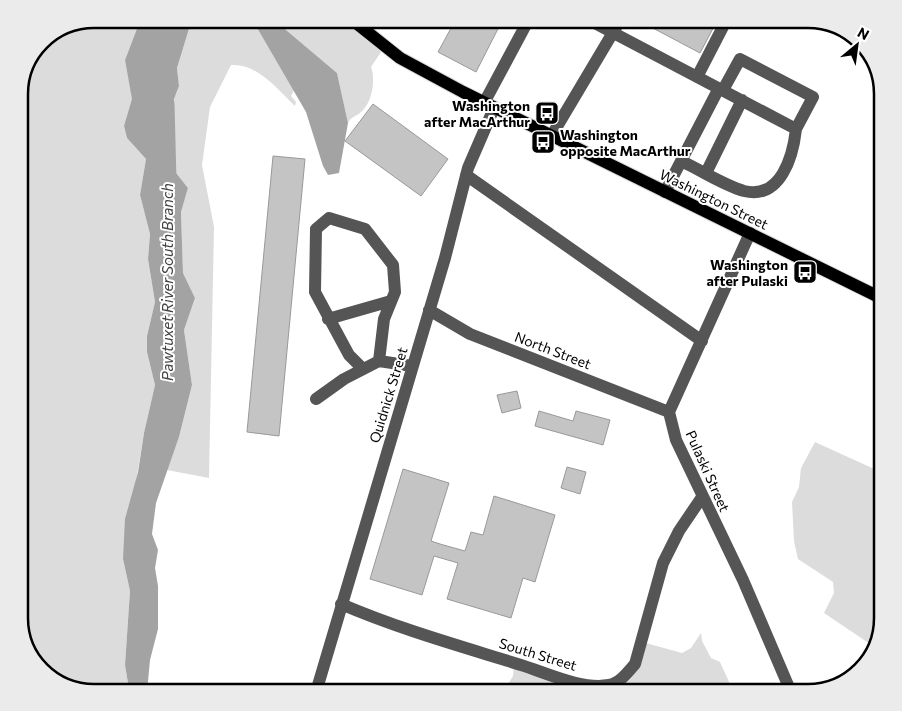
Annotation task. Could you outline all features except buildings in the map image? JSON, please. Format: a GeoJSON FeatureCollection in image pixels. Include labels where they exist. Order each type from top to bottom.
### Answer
{"type":"FeatureCollection","features":[{"type":"Feature","properties":{"kind":"main road","name":"Washington Street"},"geometry":{"type":"LineString","coordinates":[[361,27],[400,58],[489,106],[750,233],[874,290]]}},
{"type":"Feature","properties":{"kind":"street","name":"Quidnick Street"},"geometry":{"type":"LineString","coordinates":[[318,684],[429,310],[466,175],[489,106],[525,27]]}},
{"type":"Feature","properties":{"kind":"street"},"geometry":{"type":"LineString","coordinates":[[603,27],[796,129]]}},
{"type":"Feature","properties":{"kind":"street"},"geometry":{"type":"LineString","coordinates":[[552,135],[616,27]]}},
{"type":"Feature","properties":{"kind":"street"},"geometry":{"type":"LineString","coordinates":[[697,77],[723,27]]}},
{"type":"Feature","properties":{"kind":"street"},"geometry":{"type":"LineString","coordinates":[[665,192],[681,161],[721,89],[740,59],[812,97],[796,129],[794,147],[788,164],[780,179],[770,189],[761,191],[743,190],[681,161]]}},
{"type":"Feature","properties":{"kind":"street"},"geometry":{"type":"LineString","coordinates":[[706,173],[742,100]]}},
{"type":"Feature","properties":{"kind":"street"},"geometry":{"type":"LineString","coordinates":[[466,175],[702,341]]}},
{"type":"Feature","properties":{"kind":"street"},"geometry":{"type":"LineString","coordinates":[[364,369],[349,355],[315,292],[316,228],[329,218],[365,230],[393,266],[395,292],[384,319],[379,361]]}},
{"type":"Feature","properties":{"kind":"street"},"geometry":{"type":"LineString","coordinates":[[669,412],[750,233]]}},
{"type":"Feature","properties":{"kind":"street"},"geometry":{"type":"LineString","coordinates":[[328,319],[391,301]]}},
{"type":"Feature","properties":{"kind":"street","name":"North Street"},"geometry":{"type":"LineString","coordinates":[[429,310],[470,334],[669,412]]}},
{"type":"Feature","properties":{"kind":"street"},"geometry":{"type":"LineString","coordinates":[[316,399],[344,379],[379,361],[412,366]]}},
{"type":"Feature","properties":{"kind":"street","name":"Pulaski Street"},"geometry":{"type":"LineString","coordinates":[[669,412],[676,440],[742,580],[788,684]]}},
{"type":"Feature","properties":{"kind":"street","name":"South Street"},"geometry":{"type":"LineString","coordinates":[[612,684],[625,676],[635,664],[663,564],[679,531],[702,497]]}},
{"type":"Feature","properties":{"kind":"street","name":"South Street"},"geometry":{"type":"LineString","coordinates":[[341,604],[389,624],[583,684]]}},
{"type":"Feature","properties":{"kind":"shaded area"},"geometry":{"type":"Polygon","coordinates":[[[93,27],[138,27],[125,60],[133,100],[124,126],[127,138],[146,159],[140,195],[150,234],[148,259],[155,302],[147,336],[147,352],[155,385],[144,433],[123,559],[130,591],[125,665],[128,683],[93,684],[72,680],[60,675],[41,658],[34,647],[28,622],[28,89],[34,64],[50,44],[60,36],[72,31],[93,27]]]}},
{"type":"Feature","properties":{"kind":"shaded area"},"geometry":{"type":"Polygon","coordinates":[[[190,27],[257,27],[294,90],[291,96],[296,102],[295,106],[274,85],[258,73],[240,65],[231,65],[210,107],[202,165],[214,227],[209,478],[167,470],[179,437],[192,385],[184,330],[195,298],[183,273],[181,212],[188,188],[169,164],[163,148],[169,112],[179,86],[177,68],[190,27]]]}},
{"type":"Feature","properties":{"kind":"shaded area"},"geometry":{"type":"Polygon","coordinates":[[[282,27],[362,27],[385,46],[371,67],[373,85],[370,98],[364,109],[348,123],[337,73],[282,27]]]}},
{"type":"Feature","properties":{"kind":"shaded area"},"geometry":{"type":"Polygon","coordinates":[[[815,442],[874,469],[874,618],[870,644],[824,613],[834,593],[833,582],[798,559],[794,541],[792,502],[799,487],[801,468],[815,442]]]}},
{"type":"Feature","properties":{"kind":"shaded area"},"geometry":{"type":"Polygon","coordinates":[[[701,633],[702,641],[711,658],[720,662],[730,684],[600,684],[627,674],[642,642],[682,653],[691,648],[701,633]]]}},
{"type":"Feature","properties":{"kind":"shaded area"},"geometry":{"type":"Polygon","coordinates":[[[514,665],[586,684],[508,684],[513,676],[514,665]]]}},
{"type":"Feature","properties":{"kind":"water"},"geometry":{"type":"Polygon","coordinates":[[[138,27],[190,27],[177,68],[179,86],[169,112],[163,148],[169,164],[188,188],[181,212],[183,273],[195,298],[184,330],[192,385],[179,437],[156,503],[152,534],[158,550],[155,568],[158,586],[158,629],[150,660],[148,684],[128,684],[125,665],[130,591],[123,559],[125,519],[138,472],[144,433],[155,385],[147,352],[147,336],[155,302],[148,259],[150,234],[140,195],[146,159],[127,138],[124,126],[132,99],[125,60],[138,27]]]}},
{"type":"Feature","properties":{"kind":"water"},"geometry":{"type":"Polygon","coordinates":[[[257,27],[282,27],[337,73],[348,123],[339,173],[328,175],[323,166],[306,112],[257,27]]]}},
{"type":"Feature","properties":{"kind":"waterway","name":"Pawtuxet River South Branch"},"geometry":{"type":"LineString","coordinates":[[164,104],[166,181]]}},
{"type":"Feature","properties":{"kind":"place","name":"Washington after MacArthur"},"geometry":{"type":"Point","coordinates":[547,113]}},
{"type":"Feature","properties":{"kind":"place","name":"Washington opposite MacArthur"},"geometry":{"type":"Point","coordinates":[543,142]}},
{"type":"Feature","properties":{"kind":"place","name":"Washington after Pulaski"},"geometry":{"type":"Point","coordinates":[805,272]}}]}
